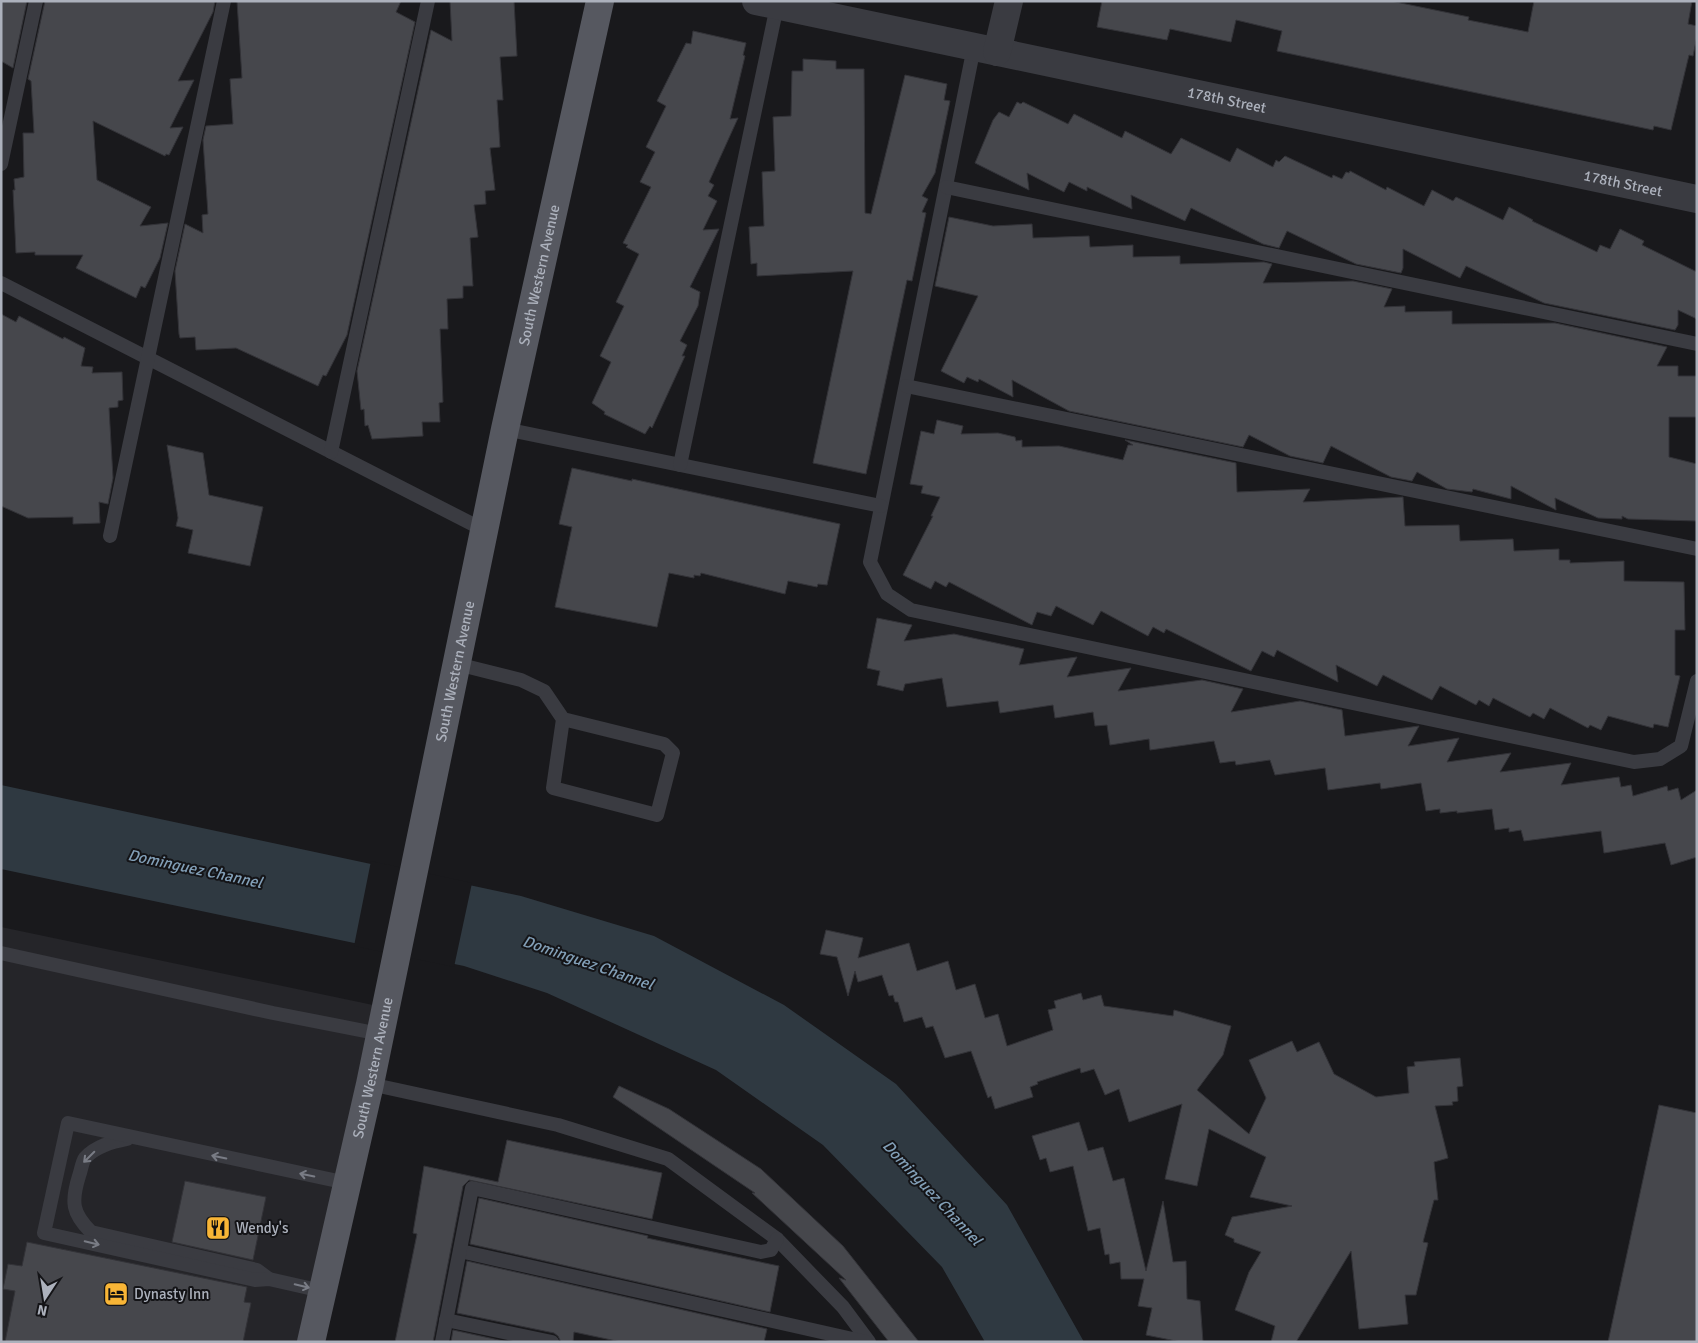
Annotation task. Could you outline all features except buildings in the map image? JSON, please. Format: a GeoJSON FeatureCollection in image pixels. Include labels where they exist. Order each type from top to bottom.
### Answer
{"type":"FeatureCollection","features":[{"type":"Feature","properties":{"kind":"main road","name":"South Western Avenue"},"geometry":{"type":"LineString","coordinates":[[311,1342],[370,1084],[505,430],[600,1]]}},
{"type":"Feature","properties":{"kind":"street"},"geometry":{"type":"LineString","coordinates":[[986,49],[1009,1]]}},
{"type":"Feature","properties":{"kind":"street","name":"178th Street"},"geometry":{"type":"LineString","coordinates":[[766,3],[843,9],[986,49],[1697,199]]}},
{"type":"Feature","properties":{"kind":"lane"},"geometry":{"type":"LineString","coordinates":[[1,164],[36,1]]}},
{"type":"Feature","properties":{"kind":"lane"},"geometry":{"type":"LineString","coordinates":[[110,536],[224,1]]}},
{"type":"Feature","properties":{"kind":"lane"},"geometry":{"type":"LineString","coordinates":[[331,452],[428,1]]}},
{"type":"Feature","properties":{"kind":"lane"},"geometry":{"type":"LineString","coordinates":[[680,465],[766,3]]}},
{"type":"Feature","properties":{"kind":"lane"},"geometry":{"type":"LineString","coordinates":[[986,49],[946,187],[870,562],[887,594],[911,610],[1634,762],[1660,759],[1681,746],[1697,681]]}},
{"type":"Feature","properties":{"kind":"lane"},"geometry":{"type":"LineString","coordinates":[[946,187],[1697,344]]}},
{"type":"Feature","properties":{"kind":"lane"},"geometry":{"type":"LineString","coordinates":[[1,284],[484,530]]}},
{"type":"Feature","properties":{"kind":"lane"},"geometry":{"type":"LineString","coordinates":[[906,386],[1697,549]]}},
{"type":"Feature","properties":{"kind":"lane"},"geometry":{"type":"LineString","coordinates":[[505,430],[881,506]]}},
{"type":"Feature","properties":{"kind":"lane"},"geometry":{"type":"LineString","coordinates":[[457,664],[521,680],[544,691],[563,719],[664,744],[673,752],[656,815],[552,788],[563,719]]}},
{"type":"Feature","properties":{"kind":"lane"},"geometry":{"type":"LineString","coordinates":[[1,953],[273,1013],[380,1034]]}},
{"type":"Feature","properties":{"kind":"lane"},"geometry":{"type":"LineString","coordinates":[[370,1084],[558,1125],[668,1160],[777,1239],[843,1307],[867,1342]]}},
{"type":"Feature","properties":{"kind":"lane"},"geometry":{"type":"LineString","coordinates":[[322,1291],[269,1279],[255,1280],[44,1233],[68,1123],[347,1183]]}},
{"type":"Feature","properties":{"kind":"lane"},"geometry":{"type":"LineString","coordinates":[[132,1138],[105,1144],[85,1159],[76,1184],[74,1206],[78,1219],[91,1232],[257,1270],[269,1279]]}},
{"type":"Feature","properties":{"kind":"lane"},"geometry":{"type":"LineString","coordinates":[[442,1342],[472,1188],[761,1252],[771,1250],[777,1239]]}},
{"type":"Feature","properties":{"kind":"lane"},"geometry":{"type":"LineString","coordinates":[[460,1251],[867,1342]]}},
{"type":"Feature","properties":{"kind":"lane"},"geometry":{"type":"LineString","coordinates":[[446,1320],[552,1342]]}},
{"type":"Feature","properties":{"kind":"shaded area"},"geometry":{"type":"Polygon","coordinates":[[[1,927],[373,1005],[301,1342],[1,1342],[1,927]]]}},
{"type":"Feature","properties":{"kind":"water","name":"Dominguez Channel"},"geometry":{"type":"Polygon","coordinates":[[[1,785],[521,896],[654,936],[784,1005],[896,1084],[1007,1205],[1084,1342],[985,1342],[942,1267],[823,1145],[716,1070],[547,993],[464,966],[1,869],[1,785]]]}},
{"type":"Feature","properties":{"kind":"pier"},"geometry":{"type":"Polygon","coordinates":[[[371,861],[472,883],[454,967],[354,946],[371,861]]]}},
{"type":"Feature","properties":{"kind":"place","name":"Wendy's"},"geometry":{"type":"Point","coordinates":[218,1228]}},
{"type":"Feature","properties":{"kind":"place","name":"Dynasty Inn"},"geometry":{"type":"Point","coordinates":[116,1294]}}]}
